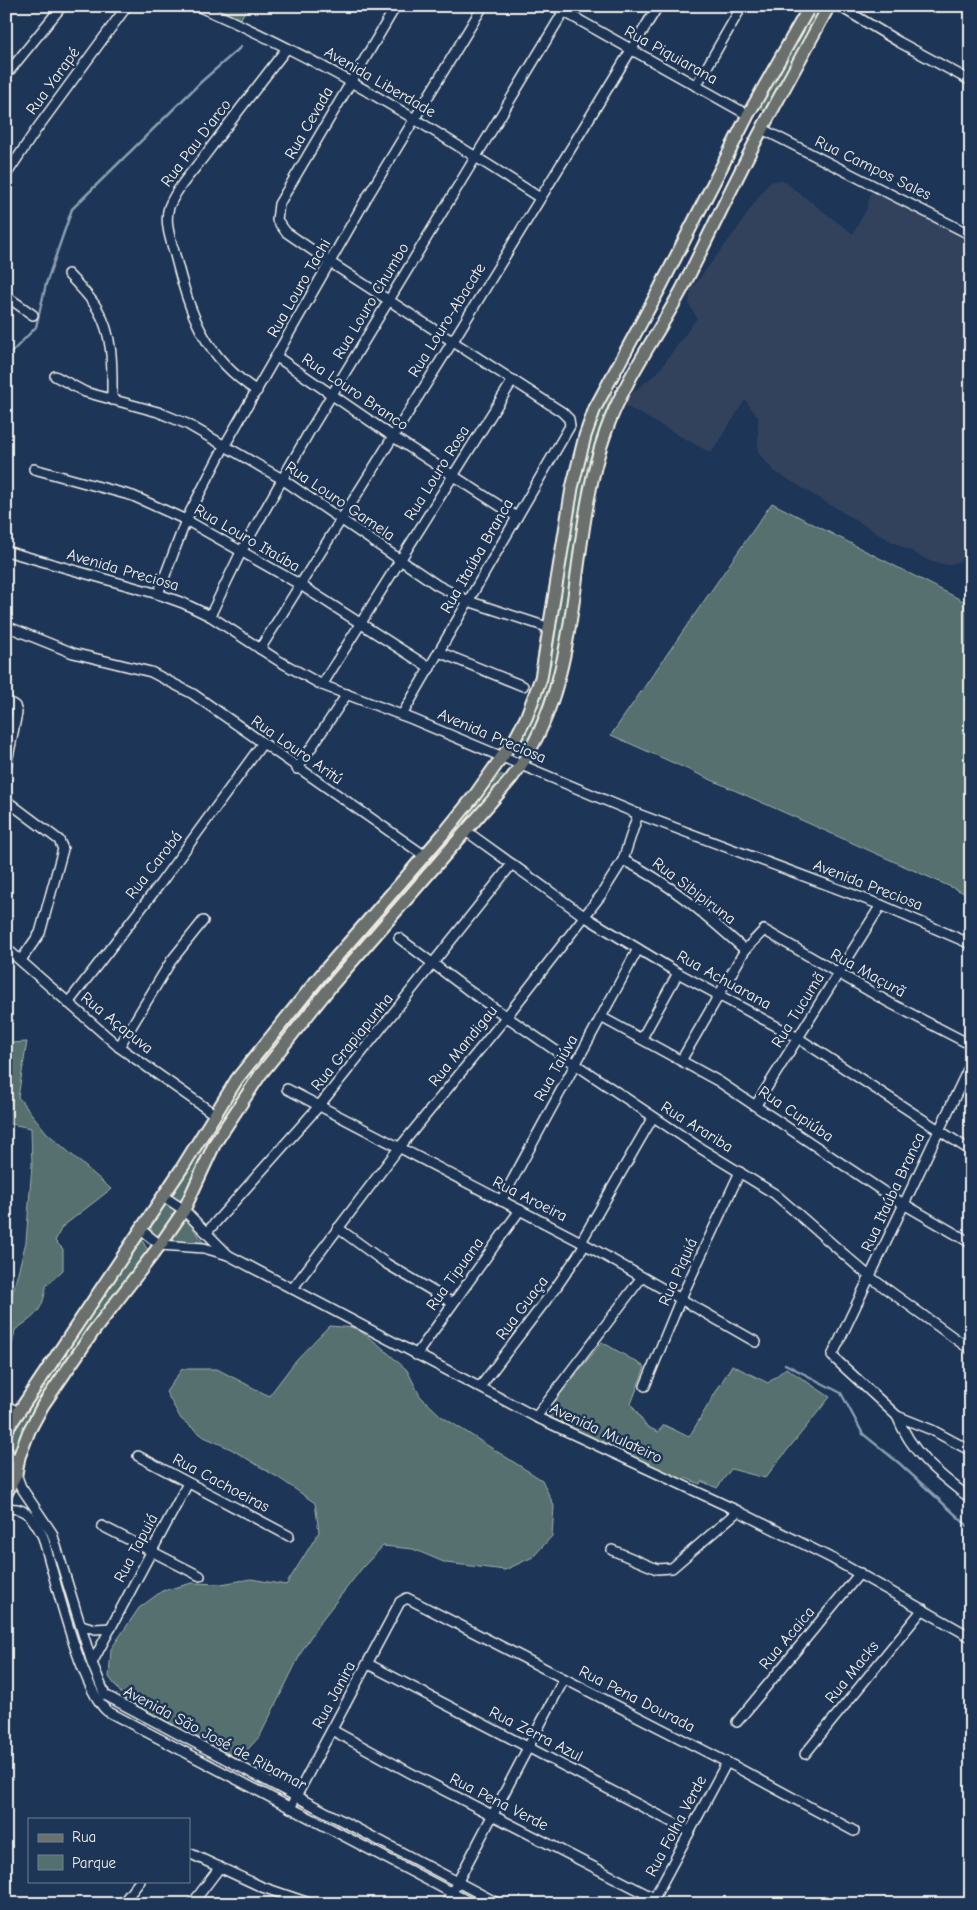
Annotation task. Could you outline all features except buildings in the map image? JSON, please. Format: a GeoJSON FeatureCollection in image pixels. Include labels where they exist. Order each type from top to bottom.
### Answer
{"type":"FeatureCollection","features":[{"type":"Feature","properties":{"kind":"main road"},"geometry":{"type":"LineString","coordinates":[[7,1429],[182,1168],[214,1114],[280,1024],[475,795],[503,757],[526,718],[536,692],[550,628],[572,488],[586,432],[599,400],[656,296],[748,115],[810,6]]}},
{"type":"Feature","properties":{"kind":"main road"},"geometry":{"type":"LineString","coordinates":[[6,1494],[16,1474],[19,1457],[28,1431],[43,1405],[93,1332],[160,1245],[184,1210],[215,1143],[260,1075],[331,986],[522,765],[545,721],[561,674],[566,654],[582,528],[591,483],[607,428],[629,381],[681,290],[762,130],[829,6]]}},
{"type":"Feature","properties":{"kind":"street"},"geometry":{"type":"LineString","coordinates":[[6,75],[62,6]]}},
{"type":"Feature","properties":{"kind":"street","name":"Rua Yarapé"},"geometry":{"type":"LineString","coordinates":[[6,175],[36,130],[127,6]]}},
{"type":"Feature","properties":{"kind":"street","name":"Avenida Liberdade"},"geometry":{"type":"LineString","coordinates":[[197,6],[287,48],[350,81],[414,118],[540,198]]}},
{"type":"Feature","properties":{"kind":"street","name":"Rua Cevada"},"geometry":{"type":"LineString","coordinates":[[331,263],[281,226],[276,214],[279,204],[396,6]]}},
{"type":"Feature","properties":{"kind":"street","name":"Rua Louro Tachi"},"geometry":{"type":"LineString","coordinates":[[158,594],[186,520],[225,446],[414,118],[483,6]]}},
{"type":"Feature","properties":{"kind":"street","name":"Rua Piquiarana"},"geometry":{"type":"LineString","coordinates":[[554,6],[565,9],[632,50],[748,115]]}},
{"type":"Feature","properties":{"kind":"street","name":"Rua Louro-Abacate"},"geometry":{"type":"LineString","coordinates":[[260,649],[453,341],[658,6]]}},
{"type":"Feature","properties":{"kind":"street"},"geometry":{"type":"LineString","coordinates":[[696,86],[742,6]]}},
{"type":"Feature","properties":{"kind":"street"},"geometry":{"type":"LineString","coordinates":[[840,6],[908,47],[971,81]]}},
{"type":"Feature","properties":{"kind":"street","name":"Rua Louro Chumbo"},"geometry":{"type":"LineString","coordinates":[[210,616],[241,552],[332,393],[565,9]]}},
{"type":"Feature","properties":{"kind":"street","name":"Rua Pau D'arco"},"geometry":{"type":"LineString","coordinates":[[257,391],[239,379],[218,359],[197,325],[185,294],[169,232],[168,212],[178,190],[287,48]]}},
{"type":"Feature","properties":{"kind":"street","name":"Rua Campos Sales"},"geometry":{"type":"LineString","coordinates":[[762,130],[971,235]]}},
{"type":"Feature","properties":{"kind":"street"},"geometry":{"type":"LineString","coordinates":[[331,263],[562,412],[569,419],[570,426],[586,432]]}},
{"type":"Feature","properties":{"kind":"street"},"geometry":{"type":"LineString","coordinates":[[68,274],[98,308],[105,323],[110,352],[112,400]]}},
{"type":"Feature","properties":{"kind":"street"},"geometry":{"type":"LineString","coordinates":[[6,296],[33,315]]}},
{"type":"Feature","properties":{"kind":"street","name":"Rua Louro Branco"},"geometry":{"type":"LineString","coordinates":[[277,357],[392,436],[517,516]]}},
{"type":"Feature","properties":{"kind":"street","name":"Rua Louro Gamela"},"geometry":{"type":"LineString","coordinates":[[55,376],[85,392],[158,412],[187,424],[282,479],[437,586],[468,601],[550,628]]}},
{"type":"Feature","properties":{"kind":"street","name":"Rua Louro Rosa"},"geometry":{"type":"LineString","coordinates":[[322,685],[513,380]]}},
{"type":"Feature","properties":{"kind":"street","name":"Rua Itaúba Branca"},"geometry":{"type":"LineString","coordinates":[[402,715],[570,426]]}},
{"type":"Feature","properties":{"kind":"street","name":"Rua Louro Itaúba"},"geometry":{"type":"LineString","coordinates":[[34,469],[133,496],[186,520],[299,584],[430,668]]}},
{"type":"Feature","properties":{"kind":"street","name":"Avenida Preciosa"},"geometry":{"type":"LineString","coordinates":[[6,551],[158,594],[210,616],[260,649],[322,685],[402,715],[638,814],[881,905],[971,944]]}},
{"type":"Feature","properties":{"kind":"street","name":"Rua Louro Aritú"},"geometry":{"type":"LineString","coordinates":[[6,626],[73,653],[150,672],[193,694],[297,769],[425,856]]}},
{"type":"Feature","properties":{"kind":"street"},"geometry":{"type":"LineString","coordinates":[[439,652],[523,686]]}},
{"type":"Feature","properties":{"kind":"street"},"geometry":{"type":"LineString","coordinates":[[297,769],[347,694]]}},
{"type":"Feature","properties":{"kind":"street"},"geometry":{"type":"LineString","coordinates":[[6,700],[16,708],[6,767]]}},
{"type":"Feature","properties":{"kind":"street","name":"Rua Carobá"},"geometry":{"type":"LineString","coordinates":[[68,1003],[160,884],[262,744]]}},
{"type":"Feature","properties":{"kind":"street"},"geometry":{"type":"LineString","coordinates":[[6,781],[6,812]]}},
{"type":"Feature","properties":{"kind":"street"},"geometry":{"type":"LineString","coordinates":[[7,801],[58,840],[62,849],[40,933],[22,960]]}},
{"type":"Feature","properties":{"kind":"street","name":"Rua Mandigau"},"geometry":{"type":"LineString","coordinates":[[293,1288],[399,1148],[507,1016],[601,895],[623,860],[638,814]]}},
{"type":"Feature","properties":{"kind":"street","name":"Rua Achuarana"},"geometry":{"type":"LineString","coordinates":[[466,830],[584,916],[678,973],[798,1038],[938,1132],[971,1151]]}},
{"type":"Feature","properties":{"kind":"street","name":"Rua Sibipiruna"},"geometry":{"type":"LineString","coordinates":[[623,860],[654,876],[675,891],[745,950]]}},
{"type":"Feature","properties":{"kind":"street","name":"Rua Grapiapunha"},"geometry":{"type":"LineString","coordinates":[[207,1232],[319,1106],[434,965],[512,864]]}},
{"type":"Feature","properties":{"kind":"street","name":"Rua Tucumã"},"geometry":{"type":"LineString","coordinates":[[756,1105],[881,905]]}},
{"type":"Feature","properties":{"kind":"street"},"geometry":{"type":"LineString","coordinates":[[119,1047],[171,961],[203,921]]}},
{"type":"Feature","properties":{"kind":"street","name":"Rua Maçurã"},"geometry":{"type":"LineString","coordinates":[[745,950],[760,932],[768,932],[838,974],[971,1045]]}},
{"type":"Feature","properties":{"kind":"street","name":"Rua Arariba"},"geometry":{"type":"LineString","coordinates":[[399,938],[434,965],[575,1064],[653,1117],[775,1194],[870,1277],[971,1350]]}},
{"type":"Feature","properties":{"kind":"street","name":"Rua Açapuva"},"geometry":{"type":"LineString","coordinates":[[6,948],[22,960],[119,1047],[214,1114]]}},
{"type":"Feature","properties":{"kind":"street","name":"Rua Taiúva"},"geometry":{"type":"LineString","coordinates":[[501,1201],[638,949]]}},
{"type":"Feature","properties":{"kind":"street"},"geometry":{"type":"LineString","coordinates":[[682,1059],[745,950]]}},
{"type":"Feature","properties":{"kind":"street"},"geometry":{"type":"LineString","coordinates":[[642,1038],[678,973]]}},
{"type":"Feature","properties":{"kind":"street","name":"Rua Cupiúba"},"geometry":{"type":"LineString","coordinates":[[601,1017],[682,1059],[756,1105],[904,1204],[971,1243]]}},
{"type":"Feature","properties":{"kind":"street","name":"Rua Itaúba Branca"},"geometry":{"type":"LineString","coordinates":[[897,1416],[833,1359],[832,1352],[870,1277],[971,1063]]}},
{"type":"Feature","properties":{"kind":"street","name":"Rua Aroeira"},"geometry":{"type":"LineString","coordinates":[[287,1089],[520,1210],[681,1298],[756,1342]]}},
{"type":"Feature","properties":{"kind":"street","name":"Rua Guaça"},"geometry":{"type":"LineString","coordinates":[[480,1387],[557,1286],[583,1244],[653,1117]]}},
{"type":"Feature","properties":{"kind":"street","name":"Rua Piquiá"},"geometry":{"type":"LineString","coordinates":[[646,1386],[681,1298],[740,1172]]}},
{"type":"Feature","properties":{"kind":"street","name":"Avenida Mulateiro"},"geometry":{"type":"LineString","coordinates":[[163,1196],[184,1210],[228,1255]]}},
{"type":"Feature","properties":{"kind":"street","name":"Rua Tipuana"},"geometry":{"type":"LineString","coordinates":[[416,1355],[520,1210]]}},
{"type":"Feature","properties":{"kind":"street"},"geometry":{"type":"LineString","coordinates":[[338,1228],[387,1264],[453,1302]]}},
{"type":"Feature","properties":{"kind":"street"},"geometry":{"type":"LineString","coordinates":[[141,1230],[160,1245]]}},
{"type":"Feature","properties":{"kind":"street","name":"Avenida Mulateiro"},"geometry":{"type":"LineString","coordinates":[[160,1245],[204,1248],[228,1255],[536,1417],[738,1511],[860,1573],[971,1637]]}},
{"type":"Feature","properties":{"kind":"street"},"geometry":{"type":"LineString","coordinates":[[536,1417],[642,1277]]}},
{"type":"Feature","properties":{"kind":"street"},"geometry":{"type":"LineString","coordinates":[[6,1405],[19,1413]]}},
{"type":"Feature","properties":{"kind":"street"},"geometry":{"type":"LineString","coordinates":[[897,1416],[932,1430],[971,1452]]}},
{"type":"Feature","properties":{"kind":"street"},"geometry":{"type":"LineString","coordinates":[[897,1416],[904,1434],[916,1452],[931,1468],[971,1499]]}},
{"type":"Feature","properties":{"kind":"street","name":"Avenida São José de Ribamar"},"geometry":{"type":"LineString","coordinates":[[6,1448],[28,1500],[48,1525],[55,1542],[92,1663],[102,1690],[110,1700],[498,1904]]}},
{"type":"Feature","properties":{"kind":"street","name":"Rua Cachoeiras"},"geometry":{"type":"LineString","coordinates":[[138,1456],[289,1536]]}},
{"type":"Feature","properties":{"kind":"street","name":"Rua Tapuiá"},"geometry":{"type":"LineString","coordinates":[[92,1663],[188,1483]]}},
{"type":"Feature","properties":{"kind":"street","name":"Avenida São José de Ribamar"},"geometry":{"type":"LineString","coordinates":[[6,1509],[24,1510],[39,1529],[94,1697],[107,1711],[473,1904]]}},
{"type":"Feature","properties":{"kind":"street"},"geometry":{"type":"LineString","coordinates":[[612,1550],[657,1569],[672,1568],[738,1511]]}},
{"type":"Feature","properties":{"kind":"street"},"geometry":{"type":"LineString","coordinates":[[39,1529],[48,1525]]}},
{"type":"Feature","properties":{"kind":"street"},"geometry":{"type":"LineString","coordinates":[[102,1526],[200,1576]]}},
{"type":"Feature","properties":{"kind":"street","name":"Rua Acaica"},"geometry":{"type":"LineString","coordinates":[[737,1722],[860,1573]]}},
{"type":"Feature","properties":{"kind":"street","name":"Rua Janira"},"geometry":{"type":"LineString","coordinates":[[290,1808],[404,1598]]}},
{"type":"Feature","properties":{"kind":"street","name":"Rua Pena Dourada"},"geometry":{"type":"LineString","coordinates":[[404,1598],[411,1599],[727,1762],[854,1831]]}},
{"type":"Feature","properties":{"kind":"street","name":"Rua Macks"},"geometry":{"type":"LineString","coordinates":[[805,1754],[923,1609]]}},
{"type":"Feature","properties":{"kind":"street"},"geometry":{"type":"LineString","coordinates":[[80,1625],[95,1629],[111,1628]]}},
{"type":"Feature","properties":{"kind":"street"},"geometry":{"type":"LineString","coordinates":[[75,1643],[85,1640]]}},
{"type":"Feature","properties":{"kind":"street","name":"Rua Zerra Azul"},"geometry":{"type":"LineString","coordinates":[[368,1664],[689,1831]]}},
{"type":"Feature","properties":{"kind":"street"},"geometry":{"type":"LineString","coordinates":[[446,1904],[564,1679]]}},
{"type":"Feature","properties":{"kind":"street","name":"Rua Pena Verde"},"geometry":{"type":"LineString","coordinates":[[332,1730],[653,1901]]}},
{"type":"Feature","properties":{"kind":"street","name":"Rua Folha Verde"},"geometry":{"type":"LineString","coordinates":[[653,1901],[727,1762]]}},
{"type":"Feature","properties":{"kind":"street"},"geometry":{"type":"LineString","coordinates":[[190,1853],[262,1887],[312,1904]]}},
{"type":"Feature","properties":{"kind":"street"},"geometry":{"type":"LineString","coordinates":[[192,1904],[220,1867]]}},
{"type":"Feature","properties":{"kind":"street"},"geometry":{"type":"LineString","coordinates":[[122,1904],[139,1882]]}},
{"type":"Feature","properties":{"kind":"shaded area"},"geometry":{"type":"Polygon","coordinates":[[[782,180],[853,234],[866,210],[871,192],[895,200],[971,240],[971,558],[948,565],[932,562],[889,540],[774,471],[758,453],[758,417],[745,400],[711,453],[624,405],[631,394],[658,372],[697,318],[689,304],[691,289],[735,232],[767,185],[773,181],[782,180]]]}},
{"type":"Feature","properties":{"kind":"green space"},"geometry":{"type":"Polygon","coordinates":[[[205,6],[248,6],[239,22],[205,6]]]}},
{"type":"Feature","properties":{"kind":"green space"},"geometry":{"type":"Polygon","coordinates":[[[816,6],[824,6],[767,110],[764,111],[759,107],[816,6]]]}},
{"type":"Feature","properties":{"kind":"green space"},"geometry":{"type":"Polygon","coordinates":[[[612,394],[588,464],[557,664],[532,733],[521,752],[517,749],[551,664],[579,471],[605,398],[612,394]]]}},
{"type":"Feature","properties":{"kind":"green space"},"geometry":{"type":"Polygon","coordinates":[[[772,503],[971,605],[971,896],[611,735],[772,503]]]}},
{"type":"Feature","properties":{"kind":"green space"},"geometry":{"type":"Polygon","coordinates":[[[500,775],[503,775],[505,779],[212,1141],[181,1205],[169,1196],[185,1175],[241,1083],[280,1032],[500,775]]]}},
{"type":"Feature","properties":{"kind":"green space"},"geometry":{"type":"Polygon","coordinates":[[[6,1035],[10,1043],[27,1042],[18,1097],[47,1133],[111,1189],[62,1227],[55,1241],[63,1249],[63,1270],[46,1286],[43,1302],[37,1312],[15,1330],[12,1346],[6,1347],[6,1301],[12,1295],[26,1242],[32,1165],[31,1128],[6,1123],[6,1035]]]}},
{"type":"Feature","properties":{"kind":"green space"},"geometry":{"type":"Polygon","coordinates":[[[170,1203],[176,1210],[161,1235],[157,1237],[151,1234],[151,1226],[166,1204],[170,1203]]]}},
{"type":"Feature","properties":{"kind":"green space"},"geometry":{"type":"Polygon","coordinates":[[[185,1217],[204,1243],[201,1246],[170,1240],[185,1217]]]}},
{"type":"Feature","properties":{"kind":"green space"},"geometry":{"type":"Polygon","coordinates":[[[142,1240],[147,1249],[152,1250],[63,1369],[24,1428],[13,1454],[6,1441],[142,1240]]]}},
{"type":"Feature","properties":{"kind":"green space"},"geometry":{"type":"Polygon","coordinates":[[[329,1326],[356,1328],[407,1370],[420,1396],[441,1416],[542,1480],[554,1506],[552,1536],[533,1557],[505,1570],[446,1563],[413,1549],[383,1546],[363,1567],[320,1622],[304,1647],[260,1736],[239,1759],[126,1700],[109,1677],[111,1649],[139,1608],[162,1591],[192,1583],[221,1584],[251,1579],[286,1585],[319,1532],[315,1503],[282,1480],[231,1449],[204,1437],[181,1419],[166,1392],[182,1369],[217,1369],[269,1396],[297,1359],[329,1326]]]}},
{"type":"Feature","properties":{"kind":"green space"},"geometry":{"type":"Polygon","coordinates":[[[602,1342],[645,1367],[631,1404],[646,1426],[658,1432],[664,1425],[689,1437],[732,1365],[768,1383],[786,1368],[830,1397],[765,1478],[731,1469],[717,1488],[701,1481],[700,1484],[685,1478],[682,1482],[544,1414],[602,1342]]]}},
{"type":"Feature","properties":{"kind":"waterway"},"geometry":{"type":"LineString","coordinates":[[6,358],[36,327],[46,284],[72,209],[202,81],[241,47]]}},
{"type":"Feature","properties":{"kind":"waterway"},"geometry":{"type":"LineString","coordinates":[[785,1364],[841,1393],[863,1434],[899,1463],[971,1529]]}}]}
